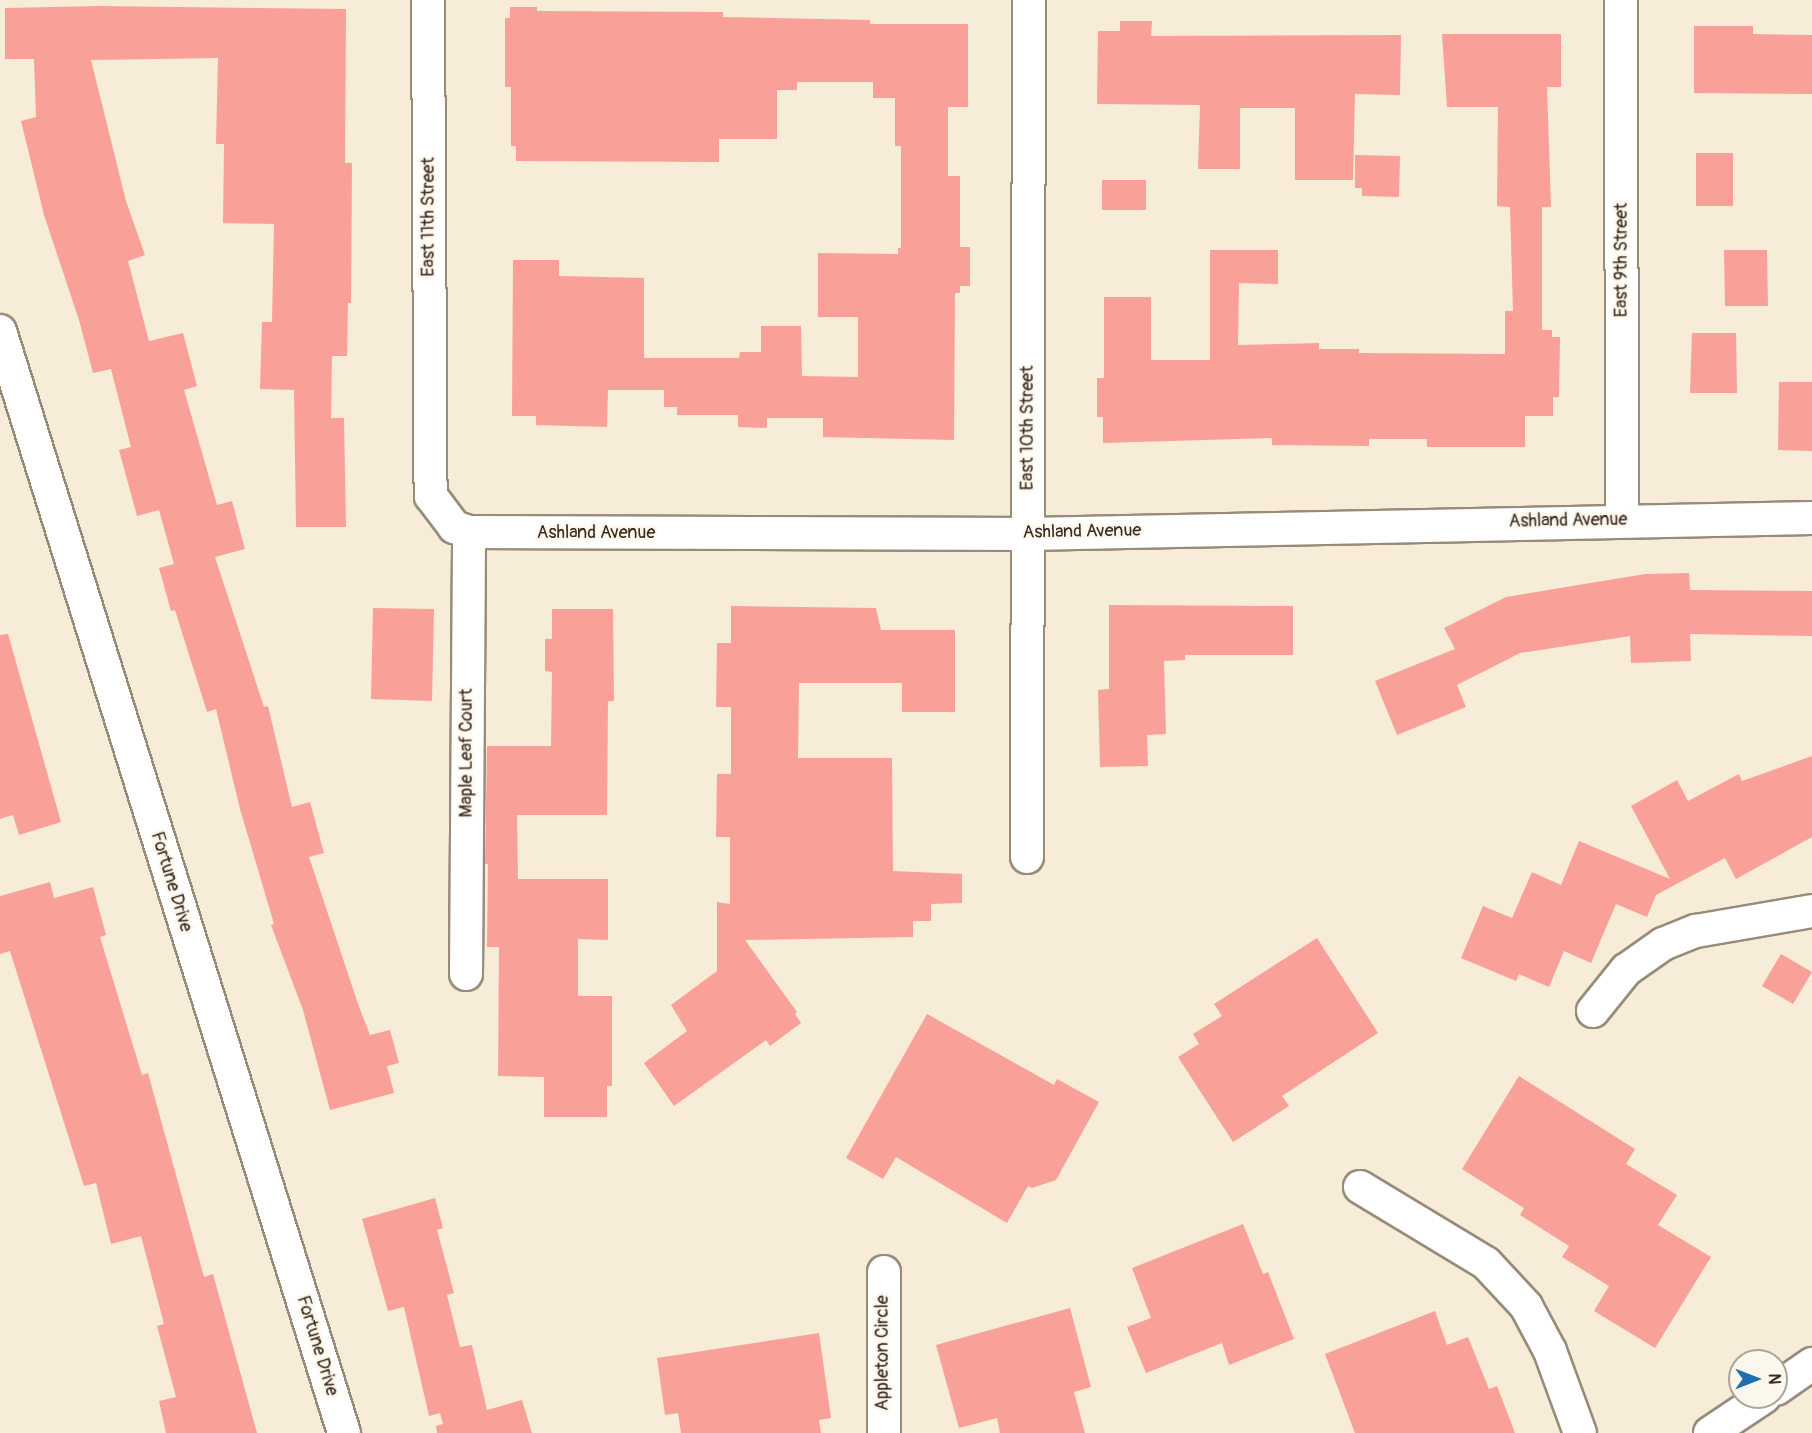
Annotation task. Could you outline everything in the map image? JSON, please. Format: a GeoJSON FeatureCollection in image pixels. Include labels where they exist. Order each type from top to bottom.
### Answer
{"type":"FeatureCollection","features":[{"type":"Feature","properties":{"kind":"street","name":"East 11th Street"},"geometry":{"type":"LineString","coordinates":[[428,0],[431,496],[454,528],[469,532]]}},
{"type":"Feature","properties":{"kind":"street","name":"East 10th Street"},"geometry":{"type":"LineString","coordinates":[[1027,856],[1029,0]]}},
{"type":"Feature","properties":{"kind":"street","name":"East 9th Street"},"geometry":{"type":"LineString","coordinates":[[1620,0],[1622,520]]}},
{"type":"Feature","properties":{"kind":"street","name":"Fortune Drive"},"geometry":{"type":"LineString","coordinates":[[0,331],[344,1433]]}},
{"type":"Feature","properties":{"kind":"street","name":"Ashland Avenue"},"geometry":{"type":"LineString","coordinates":[[469,532],[1028,534],[1622,520],[1812,518]]}},
{"type":"Feature","properties":{"kind":"street","name":"Maple Leaf Court"},"geometry":{"type":"LineString","coordinates":[[466,974],[469,532]]}},
{"type":"Feature","properties":{"kind":"street"},"geometry":{"type":"LineString","coordinates":[[1593,1011],[1626,970],[1663,944],[1696,931],[1812,910]]}},
{"type":"Feature","properties":{"kind":"street"},"geometry":{"type":"LineString","coordinates":[[1360,1187],[1486,1263],[1526,1306],[1550,1351],[1580,1433]]}},
{"type":"Feature","properties":{"kind":"street","name":"Appleton Circle"},"geometry":{"type":"LineString","coordinates":[[884,1272],[884,1433]]}},
{"type":"Feature","properties":{"kind":"street"},"geometry":{"type":"LineString","coordinates":[[1788,1381],[1812,1364]]}},
{"type":"Feature","properties":{"kind":"street"},"geometry":{"type":"LineString","coordinates":[[1710,1433],[1746,1409]]}},
{"type":"Feature","properties":{"kind":"building"},"geometry":{"type":"Polygon","coordinates":[[[100,6],[346,9],[345,163],[352,163],[351,303],[348,303],[347,356],[332,356],[331,418],[344,418],[346,527],[296,527],[294,390],[260,389],[262,322],[272,322],[274,224],[223,223],[224,144],[216,144],[218,58],[91,60],[126,201],[145,255],[128,261],[149,341],[183,333],[197,386],[184,390],[217,505],[232,501],[245,549],[215,557],[264,707],[268,706],[292,807],[310,802],[324,853],[309,857],[358,1004],[370,1035],[390,1030],[399,1063],[387,1066],[394,1093],[330,1110],[303,1010],[271,925],[274,924],[240,809],[216,709],[207,712],[175,610],[171,611],[159,568],[174,564],[159,510],[137,516],[119,450],[131,447],[111,369],[93,373],[79,320],[44,215],[21,121],[36,117],[34,59],[5,59],[5,8],[100,6]]]}},
{"type":"Feature","properties":{"kind":"building"},"geometry":{"type":"Polygon","coordinates":[[[510,7],[537,7],[537,11],[723,12],[723,17],[870,20],[870,24],[968,24],[968,107],[948,107],[948,176],[960,176],[960,247],[970,247],[970,286],[960,286],[960,293],[955,293],[954,440],[823,437],[823,418],[767,418],[767,428],[738,427],[738,415],[677,415],[677,407],[664,407],[664,390],[608,390],[607,427],[536,425],[536,416],[512,416],[513,260],[559,260],[559,276],[644,278],[644,358],[739,358],[740,352],[761,352],[761,326],[801,326],[802,376],[858,377],[858,317],[818,317],[818,253],[898,254],[898,248],[901,248],[901,146],[895,146],[895,98],[873,98],[873,82],[797,82],[797,90],[777,90],[777,139],[719,139],[719,162],[516,161],[516,146],[511,146],[511,87],[505,87],[505,18],[510,18],[510,7]]]}},
{"type":"Feature","properties":{"kind":"building"},"geometry":{"type":"Polygon","coordinates":[[[1120,21],[1152,21],[1151,36],[1401,35],[1400,95],[1355,94],[1353,180],[1295,180],[1295,108],[1240,108],[1240,169],[1198,169],[1200,105],[1097,104],[1098,31],[1120,31],[1120,21]]]}},
{"type":"Feature","properties":{"kind":"building"},"geometry":{"type":"Polygon","coordinates":[[[1694,26],[1753,26],[1753,34],[1812,35],[1812,94],[1694,93],[1694,26]]]}},
{"type":"Feature","properties":{"kind":"building"},"geometry":{"type":"Polygon","coordinates":[[[1442,34],[1561,34],[1561,87],[1547,87],[1551,207],[1542,207],[1542,330],[1552,330],[1552,337],[1560,337],[1559,397],[1553,397],[1553,416],[1525,416],[1525,447],[1427,447],[1427,439],[1369,439],[1369,446],[1272,445],[1272,438],[1103,443],[1103,417],[1097,417],[1097,378],[1104,378],[1104,297],[1151,297],[1151,360],[1210,360],[1210,250],[1278,250],[1278,284],[1239,283],[1238,345],[1319,343],[1319,349],[1359,349],[1359,353],[1505,354],[1505,311],[1513,311],[1510,207],[1497,206],[1498,107],[1447,107],[1442,34]]]}},
{"type":"Feature","properties":{"kind":"building"},"geometry":{"type":"Polygon","coordinates":[[[1696,153],[1733,153],[1733,206],[1696,206],[1696,153]]]}},
{"type":"Feature","properties":{"kind":"building"},"geometry":{"type":"Polygon","coordinates":[[[1355,155],[1400,156],[1399,197],[1362,196],[1362,188],[1355,188],[1355,155]]]}},
{"type":"Feature","properties":{"kind":"building"},"geometry":{"type":"Polygon","coordinates":[[[1102,180],[1146,180],[1146,210],[1102,210],[1102,180]]]}},
{"type":"Feature","properties":{"kind":"building"},"geometry":{"type":"Polygon","coordinates":[[[1724,250],[1767,250],[1768,306],[1725,306],[1724,250]]]}},
{"type":"Feature","properties":{"kind":"building"},"geometry":{"type":"Polygon","coordinates":[[[1692,333],[1736,333],[1737,393],[1690,393],[1692,333]]]}},
{"type":"Feature","properties":{"kind":"building"},"geometry":{"type":"Polygon","coordinates":[[[1779,382],[1812,382],[1812,451],[1778,450],[1779,382]]]}},
{"type":"Feature","properties":{"kind":"building"},"geometry":{"type":"Polygon","coordinates":[[[1689,573],[1690,590],[1812,591],[1812,636],[1690,634],[1691,661],[1631,663],[1630,636],[1520,653],[1457,685],[1466,707],[1397,735],[1375,681],[1455,649],[1444,628],[1506,597],[1645,574],[1689,573]]]}},
{"type":"Feature","properties":{"kind":"building"},"geometry":{"type":"Polygon","coordinates":[[[1109,605],[1293,606],[1293,655],[1185,655],[1185,660],[1164,661],[1166,734],[1147,735],[1148,766],[1100,767],[1098,690],[1109,689],[1109,605]]]}},
{"type":"Feature","properties":{"kind":"building"},"geometry":{"type":"Polygon","coordinates":[[[731,606],[876,608],[881,630],[955,630],[955,712],[902,712],[902,683],[799,683],[798,758],[892,758],[893,871],[962,874],[962,903],[931,904],[931,921],[913,921],[913,937],[745,940],[797,1012],[795,1014],[801,1023],[770,1046],[766,1040],[674,1106],[644,1063],[687,1031],[671,1005],[717,971],[717,902],[730,904],[730,837],[716,837],[717,774],[731,774],[731,707],[716,707],[717,643],[731,643],[731,606]]]}},
{"type":"Feature","properties":{"kind":"building"},"geometry":{"type":"Polygon","coordinates":[[[373,608],[434,609],[432,701],[371,699],[373,608]]]}},
{"type":"Feature","properties":{"kind":"building"},"geometry":{"type":"Polygon","coordinates":[[[552,609],[613,609],[614,701],[608,701],[607,815],[517,815],[518,879],[608,879],[608,940],[578,939],[578,996],[612,996],[612,1086],[607,1086],[607,1117],[544,1117],[544,1077],[498,1076],[499,947],[487,947],[488,864],[485,864],[487,746],[551,746],[552,672],[545,671],[545,639],[552,639],[552,609]]]}},
{"type":"Feature","properties":{"kind":"building"},"geometry":{"type":"Polygon","coordinates":[[[8,634],[61,822],[19,835],[13,815],[0,819],[0,635],[8,634]]]}},
{"type":"Feature","properties":{"kind":"building"},"geometry":{"type":"Polygon","coordinates":[[[1812,756],[1812,837],[1736,879],[1725,858],[1656,895],[1647,917],[1616,904],[1591,963],[1564,951],[1549,987],[1519,974],[1516,981],[1461,958],[1483,906],[1512,918],[1532,872],[1561,885],[1579,841],[1670,879],[1631,806],[1677,780],[1688,801],[1739,774],[1742,781],[1812,756]]]}},
{"type":"Feature","properties":{"kind":"building"},"geometry":{"type":"Polygon","coordinates":[[[50,882],[54,898],[93,887],[106,935],[100,937],[142,1075],[148,1073],[204,1277],[213,1274],[257,1433],[166,1433],[159,1401],[176,1397],[157,1326],[164,1324],[141,1236],[111,1244],[96,1183],[84,1186],[10,951],[0,954],[0,896],[50,882]]]}},
{"type":"Feature","properties":{"kind":"building"},"geometry":{"type":"Polygon","coordinates":[[[1317,938],[1378,1033],[1282,1096],[1289,1106],[1233,1142],[1178,1057],[1199,1044],[1193,1034],[1222,1016],[1214,1004],[1317,938]]]}},
{"type":"Feature","properties":{"kind":"building"},"geometry":{"type":"Polygon","coordinates":[[[1781,954],[1812,972],[1793,1004],[1762,986],[1781,954]]]}},
{"type":"Feature","properties":{"kind":"building"},"geometry":{"type":"Polygon","coordinates":[[[927,1014],[1054,1085],[1057,1079],[1099,1102],[1056,1180],[1032,1188],[1028,1186],[1007,1223],[896,1157],[883,1179],[846,1158],[927,1014]]]}},
{"type":"Feature","properties":{"kind":"building"},"geometry":{"type":"Polygon","coordinates":[[[1519,1076],[1635,1149],[1626,1164],[1677,1195],[1658,1225],[1711,1257],[1655,1348],[1594,1311],[1609,1286],[1562,1257],[1569,1246],[1520,1215],[1524,1208],[1462,1169],[1519,1076]]]}},
{"type":"Feature","properties":{"kind":"building"},"geometry":{"type":"Polygon","coordinates":[[[435,1198],[443,1228],[437,1230],[454,1293],[447,1295],[460,1347],[472,1345],[487,1410],[522,1400],[532,1433],[437,1433],[436,1426],[443,1424],[440,1413],[429,1416],[404,1307],[388,1311],[362,1219],[435,1198]]]}},
{"type":"Feature","properties":{"kind":"building"},"geometry":{"type":"Polygon","coordinates":[[[1243,1224],[1263,1274],[1268,1272],[1294,1339],[1229,1365],[1222,1343],[1146,1373],[1127,1327],[1151,1318],[1132,1268],[1243,1224]]]}},
{"type":"Feature","properties":{"kind":"building"},"geometry":{"type":"Polygon","coordinates":[[[1070,1308],[1091,1387],[1074,1392],[1085,1433],[1000,1433],[997,1418],[959,1428],[936,1345],[1070,1308]]]}},
{"type":"Feature","properties":{"kind":"building"},"geometry":{"type":"Polygon","coordinates":[[[1435,1311],[1447,1345],[1468,1337],[1489,1389],[1497,1386],[1515,1433],[1355,1433],[1325,1354],[1435,1311]]]}},
{"type":"Feature","properties":{"kind":"building"},"geometry":{"type":"Polygon","coordinates":[[[819,1333],[831,1418],[819,1420],[821,1433],[681,1433],[678,1413],[665,1415],[657,1358],[819,1333]]]}}]}
